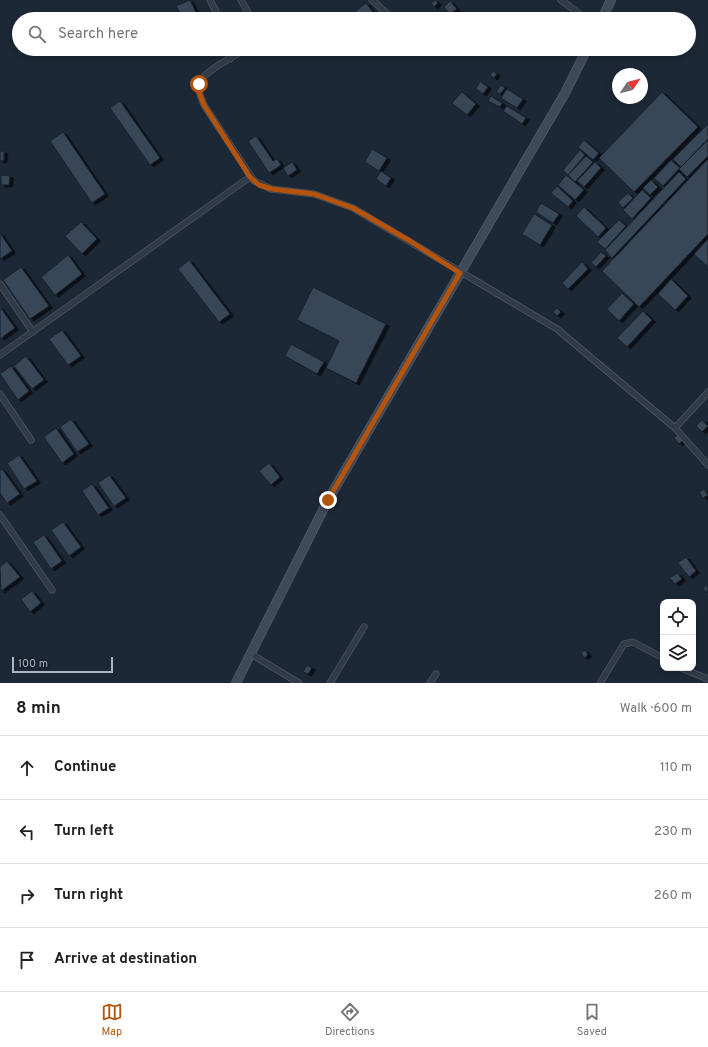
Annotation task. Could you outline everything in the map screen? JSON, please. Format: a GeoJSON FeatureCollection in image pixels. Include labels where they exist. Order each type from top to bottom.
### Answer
{"type":"FeatureCollection","features":[{"type":"Feature","properties":{"kind":"main road"},"geometry":{"type":"LineString","coordinates":[[605,12],[611,0]]}},
{"type":"Feature","properties":{"kind":"main road"},"geometry":{"type":"LineString","coordinates":[[236,683],[328,500],[565,93],[584,56]]}},
{"type":"Feature","properties":{"kind":"street"},"geometry":{"type":"LineString","coordinates":[[210,0],[216,12]]}},
{"type":"Feature","properties":{"kind":"street"},"geometry":{"type":"LineString","coordinates":[[241,0],[248,12]]}},
{"type":"Feature","properties":{"kind":"street"},"geometry":{"type":"LineString","coordinates":[[372,0],[385,12]]}},
{"type":"Feature","properties":{"kind":"street"},"geometry":{"type":"LineString","coordinates":[[561,0],[577,12]]}},
{"type":"Feature","properties":{"kind":"street"},"geometry":{"type":"LineString","coordinates":[[235,56],[204,75],[199,84],[199,92],[204,105],[250,177],[263,186],[314,194],[353,208],[410,241],[460,273],[557,329],[675,428],[708,465]]}},
{"type":"Feature","properties":{"kind":"street"},"geometry":{"type":"LineString","coordinates":[[0,355],[250,177]]}},
{"type":"Feature","properties":{"kind":"street"},"geometry":{"type":"LineString","coordinates":[[0,284],[33,332]]}},
{"type":"Feature","properties":{"kind":"street"},"geometry":{"type":"LineString","coordinates":[[675,428],[708,392]]}},
{"type":"Feature","properties":{"kind":"street"},"geometry":{"type":"LineString","coordinates":[[0,394],[32,440]]}},
{"type":"Feature","properties":{"kind":"street"},"geometry":{"type":"LineString","coordinates":[[0,515],[52,590]]}},
{"type":"Feature","properties":{"kind":"street"},"geometry":{"type":"LineString","coordinates":[[330,683],[364,627]]}},
{"type":"Feature","properties":{"kind":"street"},"geometry":{"type":"LineString","coordinates":[[600,683],[624,644],[633,642],[660,656]]}},
{"type":"Feature","properties":{"kind":"street"},"geometry":{"type":"LineString","coordinates":[[251,654],[300,683]]}},
{"type":"Feature","properties":{"kind":"street"},"geometry":{"type":"LineString","coordinates":[[688,671],[708,679]]}},
{"type":"Feature","properties":{"kind":"street"},"geometry":{"type":"LineString","coordinates":[[430,683],[436,674]]}},
{"type":"Feature","properties":{"kind":"building"},"geometry":{"type":"Polygon","coordinates":[[[190,0],[196,12],[179,12],[176,6],[190,0]]]}},
{"type":"Feature","properties":{"kind":"building"},"geometry":{"type":"Polygon","coordinates":[[[435,0],[438,3],[434,7],[431,3],[435,0]]]}},
{"type":"Feature","properties":{"kind":"building"},"geometry":{"type":"Polygon","coordinates":[[[450,1],[457,9],[453,12],[448,12],[444,7],[450,1]]]}},
{"type":"Feature","properties":{"kind":"building"},"geometry":{"type":"Polygon","coordinates":[[[366,3],[373,12],[354,12],[366,3]]]}},
{"type":"Feature","properties":{"kind":"building"},"geometry":{"type":"Polygon","coordinates":[[[493,71],[497,74],[494,78],[490,75],[493,71]]]}},
{"type":"Feature","properties":{"kind":"building"},"geometry":{"type":"Polygon","coordinates":[[[480,81],[488,87],[483,94],[476,89],[480,81]]]}},
{"type":"Feature","properties":{"kind":"building"},"geometry":{"type":"Polygon","coordinates":[[[501,85],[505,88],[500,94],[496,92],[501,85]]]}},
{"type":"Feature","properties":{"kind":"building"},"geometry":{"type":"Polygon","coordinates":[[[507,89],[523,99],[517,108],[501,98],[507,89]]]}},
{"type":"Feature","properties":{"kind":"building"},"geometry":{"type":"Polygon","coordinates":[[[462,92],[476,104],[467,115],[452,103],[462,92]]]}},
{"type":"Feature","properties":{"kind":"building"},"geometry":{"type":"Polygon","coordinates":[[[662,92],[698,127],[634,192],[599,158],[662,92]]]}},
{"type":"Feature","properties":{"kind":"building"},"geometry":{"type":"Polygon","coordinates":[[[491,96],[502,103],[500,107],[488,101],[491,96]]]}},
{"type":"Feature","properties":{"kind":"building"},"geometry":{"type":"Polygon","coordinates":[[[120,101],[160,158],[150,165],[110,108],[120,101]]]}},
{"type":"Feature","properties":{"kind":"building"},"geometry":{"type":"Polygon","coordinates":[[[507,106],[526,118],[522,124],[503,111],[507,106]]]}},
{"type":"Feature","properties":{"kind":"building"},"geometry":{"type":"Polygon","coordinates":[[[708,124],[708,139],[681,167],[673,159],[708,124]]]}},
{"type":"Feature","properties":{"kind":"building"},"geometry":{"type":"Polygon","coordinates":[[[63,132],[105,194],[92,203],[50,141],[63,132]]]}},
{"type":"Feature","properties":{"kind":"building"},"geometry":{"type":"Polygon","coordinates":[[[256,136],[273,161],[277,159],[281,165],[269,173],[248,141],[256,136]]]}},
{"type":"Feature","properties":{"kind":"building"},"geometry":{"type":"Polygon","coordinates":[[[584,140],[599,153],[593,160],[578,147],[584,140]]]}},
{"type":"Feature","properties":{"kind":"building"},"geometry":{"type":"Polygon","coordinates":[[[708,140],[708,156],[687,177],[679,169],[708,140]]]}},
{"type":"Feature","properties":{"kind":"building"},"geometry":{"type":"Polygon","coordinates":[[[372,149],[387,158],[379,171],[365,162],[372,149]]]}},
{"type":"Feature","properties":{"kind":"building"},"geometry":{"type":"Polygon","coordinates":[[[580,150],[585,155],[568,175],[563,170],[580,150]]]}},
{"type":"Feature","properties":{"kind":"building"},"geometry":{"type":"Polygon","coordinates":[[[0,151],[4,151],[4,160],[0,161],[0,151]]]}},
{"type":"Feature","properties":{"kind":"building"},"geometry":{"type":"Polygon","coordinates":[[[586,156],[593,162],[575,182],[568,175],[586,156]]]}},
{"type":"Feature","properties":{"kind":"building"},"geometry":{"type":"Polygon","coordinates":[[[708,159],[708,234],[639,307],[602,271],[708,159]]]}},
{"type":"Feature","properties":{"kind":"building"},"geometry":{"type":"Polygon","coordinates":[[[671,160],[680,168],[663,186],[654,178],[671,160]]]}},
{"type":"Feature","properties":{"kind":"building"},"geometry":{"type":"Polygon","coordinates":[[[292,162],[297,170],[288,176],[283,168],[292,162]]]}},
{"type":"Feature","properties":{"kind":"building"},"geometry":{"type":"Polygon","coordinates":[[[595,162],[601,168],[584,187],[577,181],[595,162]]]}},
{"type":"Feature","properties":{"kind":"building"},"geometry":{"type":"Polygon","coordinates":[[[381,171],[391,178],[386,186],[376,179],[381,171]]]}},
{"type":"Feature","properties":{"kind":"building"},"geometry":{"type":"Polygon","coordinates":[[[679,172],[686,179],[612,258],[605,250],[679,172]]]}},
{"type":"Feature","properties":{"kind":"building"},"geometry":{"type":"Polygon","coordinates":[[[1,175],[10,176],[9,185],[1,185],[1,175]]]}},
{"type":"Feature","properties":{"kind":"building"},"geometry":{"type":"Polygon","coordinates":[[[566,175],[584,190],[575,200],[558,185],[566,175]]]}},
{"type":"Feature","properties":{"kind":"building"},"geometry":{"type":"Polygon","coordinates":[[[651,180],[658,187],[650,195],[643,188],[651,180]]]}},
{"type":"Feature","properties":{"kind":"building"},"geometry":{"type":"Polygon","coordinates":[[[557,186],[573,201],[568,207],[551,193],[557,186]]]}},
{"type":"Feature","properties":{"kind":"building"},"geometry":{"type":"Polygon","coordinates":[[[642,190],[651,198],[632,219],[623,210],[642,190]]]}},
{"type":"Feature","properties":{"kind":"building"},"geometry":{"type":"Polygon","coordinates":[[[628,193],[633,198],[623,208],[618,202],[628,193]]]}},
{"type":"Feature","properties":{"kind":"building"},"geometry":{"type":"Polygon","coordinates":[[[541,203],[559,214],[553,223],[536,212],[541,203]]]}},
{"type":"Feature","properties":{"kind":"building"},"geometry":{"type":"Polygon","coordinates":[[[584,207],[606,228],[598,237],[576,216],[584,207]]]}},
{"type":"Feature","properties":{"kind":"building"},"geometry":{"type":"Polygon","coordinates":[[[534,214],[552,225],[540,245],[522,234],[534,214]]]}},
{"type":"Feature","properties":{"kind":"building"},"geometry":{"type":"Polygon","coordinates":[[[619,220],[626,226],[605,249],[597,242],[619,220]]]}},
{"type":"Feature","properties":{"kind":"building"},"geometry":{"type":"Polygon","coordinates":[[[81,222],[97,239],[82,254],[65,236],[81,222]]]}},
{"type":"Feature","properties":{"kind":"building"},"geometry":{"type":"Polygon","coordinates":[[[0,233],[12,251],[0,259],[0,233]]]}},
{"type":"Feature","properties":{"kind":"building"},"geometry":{"type":"Polygon","coordinates":[[[708,239],[708,267],[694,254],[708,239]]]}},
{"type":"Feature","properties":{"kind":"building"},"geometry":{"type":"Polygon","coordinates":[[[601,252],[606,256],[596,267],[591,263],[601,252]]]}},
{"type":"Feature","properties":{"kind":"building"},"geometry":{"type":"Polygon","coordinates":[[[68,255],[82,274],[55,295],[41,277],[68,255]]]}},
{"type":"Feature","properties":{"kind":"building"},"geometry":{"type":"Polygon","coordinates":[[[189,260],[230,314],[219,322],[178,269],[189,260]]]}},
{"type":"Feature","properties":{"kind":"building"},"geometry":{"type":"Polygon","coordinates":[[[582,262],[588,269],[568,289],[562,283],[582,262]]]}},
{"type":"Feature","properties":{"kind":"building"},"geometry":{"type":"Polygon","coordinates":[[[21,267],[49,306],[30,319],[3,280],[21,267]]]}},
{"type":"Feature","properties":{"kind":"building"},"geometry":{"type":"Polygon","coordinates":[[[671,279],[688,296],[675,310],[658,294],[671,279]]]}},
{"type":"Feature","properties":{"kind":"building"},"geometry":{"type":"Polygon","coordinates":[[[313,287],[386,324],[356,383],[326,368],[339,341],[297,320],[313,287]]]}},
{"type":"Feature","properties":{"kind":"building"},"geometry":{"type":"Polygon","coordinates":[[[622,293],[634,304],[619,321],[607,309],[622,293]]]}},
{"type":"Feature","properties":{"kind":"building"},"geometry":{"type":"Polygon","coordinates":[[[0,307],[15,328],[1,338],[0,338],[0,307]]]}},
{"type":"Feature","properties":{"kind":"building"},"geometry":{"type":"Polygon","coordinates":[[[557,308],[561,312],[557,316],[553,312],[557,308]]]}},
{"type":"Feature","properties":{"kind":"building"},"geometry":{"type":"Polygon","coordinates":[[[643,311],[652,320],[627,347],[617,338],[643,311]]]}},
{"type":"Feature","properties":{"kind":"building"},"geometry":{"type":"Polygon","coordinates":[[[62,330],[81,356],[68,365],[49,339],[62,330]]]}},
{"type":"Feature","properties":{"kind":"building"},"geometry":{"type":"Polygon","coordinates":[[[291,344],[324,362],[317,374],[285,356],[291,344]]]}},
{"type":"Feature","properties":{"kind":"building"},"geometry":{"type":"Polygon","coordinates":[[[26,356],[44,380],[32,389],[14,366],[26,356]]]}},
{"type":"Feature","properties":{"kind":"building"},"geometry":{"type":"Polygon","coordinates":[[[11,366],[29,391],[18,400],[0,374],[11,366]]]}},
{"type":"Feature","properties":{"kind":"building"},"geometry":{"type":"Polygon","coordinates":[[[71,419],[89,444],[77,452],[60,427],[71,419]]]}},
{"type":"Feature","properties":{"kind":"building"},"geometry":{"type":"Polygon","coordinates":[[[702,420],[708,426],[702,432],[696,426],[702,420]]]}},
{"type":"Feature","properties":{"kind":"building"},"geometry":{"type":"Polygon","coordinates":[[[56,428],[74,454],[62,463],[44,437],[56,428]]]}},
{"type":"Feature","properties":{"kind":"building"},"geometry":{"type":"Polygon","coordinates":[[[678,434],[683,440],[679,444],[674,438],[678,434]]]}},
{"type":"Feature","properties":{"kind":"building"},"geometry":{"type":"Polygon","coordinates":[[[19,455],[37,481],[24,489],[7,463],[19,455]]]}},
{"type":"Feature","properties":{"kind":"building"},"geometry":{"type":"Polygon","coordinates":[[[269,463],[280,477],[271,485],[259,471],[269,463]]]}},
{"type":"Feature","properties":{"kind":"building"},"geometry":{"type":"Polygon","coordinates":[[[2,469],[20,494],[7,503],[0,493],[0,471],[2,469]]]}},
{"type":"Feature","properties":{"kind":"building"},"geometry":{"type":"Polygon","coordinates":[[[109,475],[126,498],[114,506],[98,483],[109,475]]]}},
{"type":"Feature","properties":{"kind":"building"},"geometry":{"type":"Polygon","coordinates":[[[92,484],[109,508],[98,515],[82,491],[92,484]]]}},
{"type":"Feature","properties":{"kind":"building"},"geometry":{"type":"Polygon","coordinates":[[[704,489],[708,495],[703,498],[699,492],[704,489]]]}},
{"type":"Feature","properties":{"kind":"building"},"geometry":{"type":"Polygon","coordinates":[[[63,522],[81,547],[69,556],[51,530],[63,522]]]}},
{"type":"Feature","properties":{"kind":"building"},"geometry":{"type":"Polygon","coordinates":[[[44,535],[62,561],[51,569],[33,542],[44,535]]]}},
{"type":"Feature","properties":{"kind":"building"},"geometry":{"type":"Polygon","coordinates":[[[686,557],[696,571],[689,577],[678,563],[686,557]]]}},
{"type":"Feature","properties":{"kind":"building"},"geometry":{"type":"Polygon","coordinates":[[[7,561],[20,577],[1,591],[0,567],[7,561]]]}},
{"type":"Feature","properties":{"kind":"building"},"geometry":{"type":"Polygon","coordinates":[[[677,573],[682,579],[675,584],[670,578],[677,573]]]}},
{"type":"Feature","properties":{"kind":"building"},"geometry":{"type":"Polygon","coordinates":[[[707,584],[708,591],[707,592],[703,589],[707,584]]]}},
{"type":"Feature","properties":{"kind":"building"},"geometry":{"type":"Polygon","coordinates":[[[32,591],[41,603],[30,612],[21,599],[32,591]]]}},
{"type":"Feature","properties":{"kind":"building"},"geometry":{"type":"Polygon","coordinates":[[[585,650],[588,655],[584,658],[581,653],[585,650]]]}},
{"type":"Feature","properties":{"kind":"building"},"geometry":{"type":"Polygon","coordinates":[[[307,665],[312,668],[308,674],[303,672],[307,665]]]}},
{"type":"Feature","properties":{"kind":"route"},"geometry":{"type":"LineString","coordinates":[[199,84],[199,92],[204,105],[250,177],[259,185],[289,192],[314,194],[353,208],[410,241],[460,273],[328,500]]}}]}
